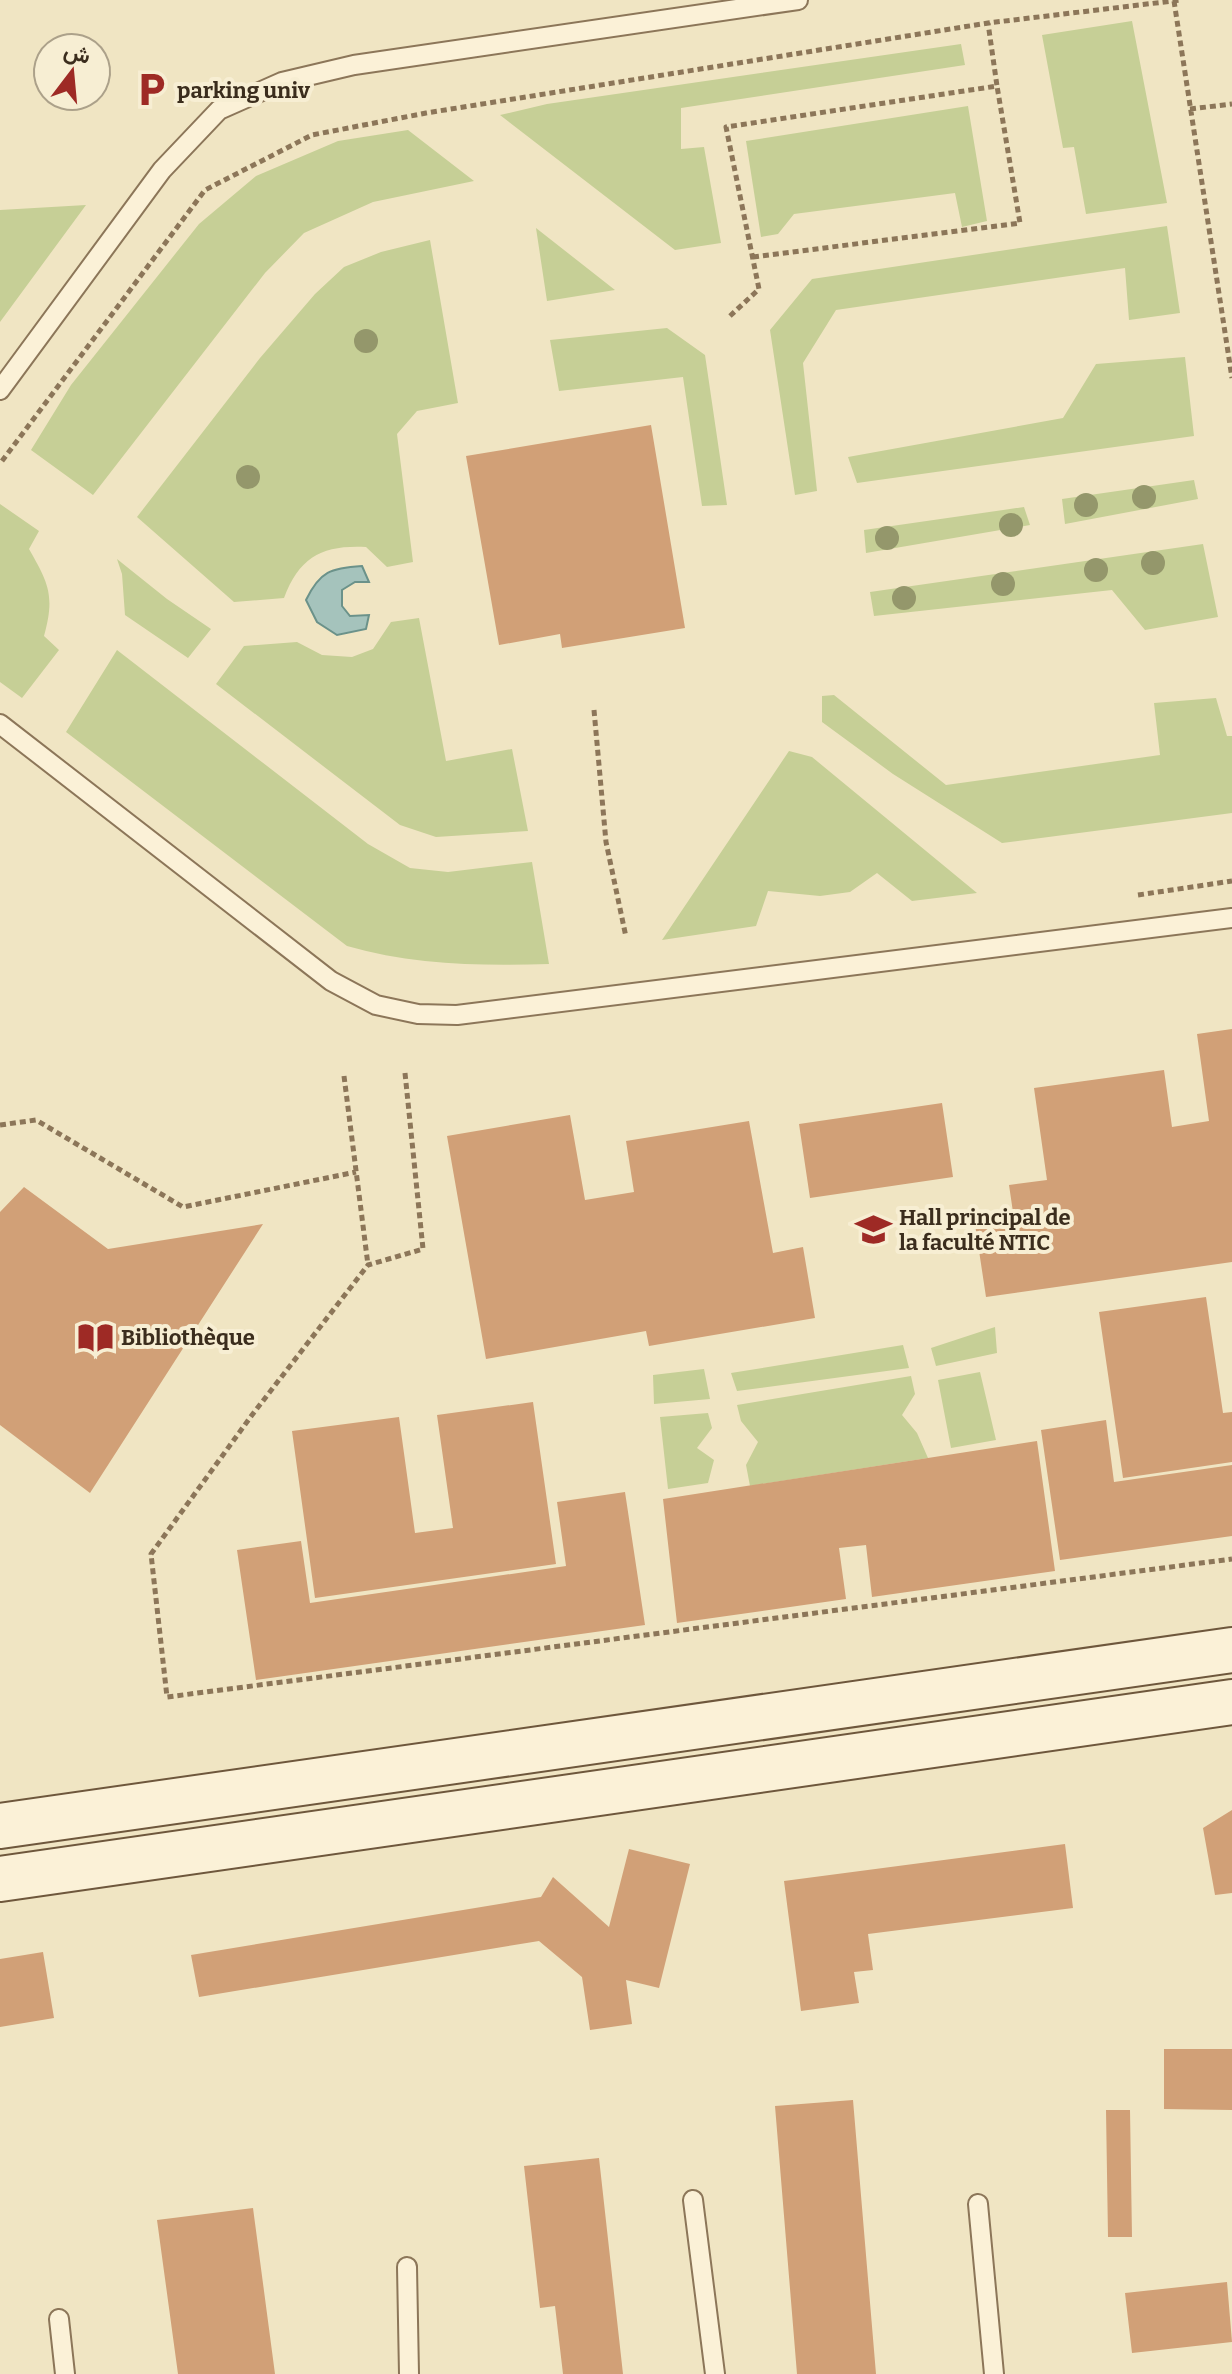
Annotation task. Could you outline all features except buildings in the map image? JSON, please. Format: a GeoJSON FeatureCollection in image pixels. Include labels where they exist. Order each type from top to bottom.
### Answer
{"type":"FeatureCollection","features":[{"type":"Feature","properties":{"kind":"main road"},"geometry":{"type":"LineString","coordinates":[[0,1826],[1232,1650]]}},
{"type":"Feature","properties":{"kind":"main road"},"geometry":{"type":"LineString","coordinates":[[0,1879],[1232,1702]]}},
{"type":"Feature","properties":{"kind":"lane"},"geometry":{"type":"LineString","coordinates":[[0,390],[162,170],[219,110],[282,82],[354,65],[798,0]]}},
{"type":"Feature","properties":{"kind":"lane"},"geometry":{"type":"LineString","coordinates":[[0,724],[331,981],[376,1005],[418,1014],[473,1014],[1232,918]]}},
{"type":"Feature","properties":{"kind":"lane"},"geometry":{"type":"LineString","coordinates":[[693,2200],[715,2374]]}},
{"type":"Feature","properties":{"kind":"lane"},"geometry":{"type":"LineString","coordinates":[[978,2204],[994,2374]]}},
{"type":"Feature","properties":{"kind":"lane"},"geometry":{"type":"LineString","coordinates":[[407,2267],[409,2374]]}},
{"type":"Feature","properties":{"kind":"lane"},"geometry":{"type":"LineString","coordinates":[[59,2319],[65,2374]]}},
{"type":"Feature","properties":{"kind":"path"},"geometry":{"type":"LineString","coordinates":[[2,461],[205,190],[312,135],[426,113],[988,23],[1181,0]]}},
{"type":"Feature","properties":{"kind":"path"},"geometry":{"type":"LineString","coordinates":[[1174,1],[1232,378]]}},
{"type":"Feature","properties":{"kind":"path"},"geometry":{"type":"LineString","coordinates":[[753,257],[1020,223],[988,23]]}},
{"type":"Feature","properties":{"kind":"path"},"geometry":{"type":"LineString","coordinates":[[730,316],[759,289],[726,127],[997,86]]}},
{"type":"Feature","properties":{"kind":"path"},"geometry":{"type":"LineString","coordinates":[[1190,109],[1232,104]]}},
{"type":"Feature","properties":{"kind":"path"},"geometry":{"type":"LineString","coordinates":[[594,710],[606,842],[626,937]]}},
{"type":"Feature","properties":{"kind":"path"},"geometry":{"type":"LineString","coordinates":[[405,1073],[423,1249],[368,1265],[252,1415],[151,1554],[167,1697],[1232,1559]]}},
{"type":"Feature","properties":{"kind":"path"},"geometry":{"type":"LineString","coordinates":[[344,1076],[368,1265]]}},
{"type":"Feature","properties":{"kind":"path"},"geometry":{"type":"LineString","coordinates":[[0,1125],[36,1120],[183,1207],[356,1172]]}},
{"type":"Feature","properties":{"kind":"green space"},"geometry":{"type":"Polygon","coordinates":[[[1132,21],[1167,203],[1086,214],[1074,147],[1063,148],[1042,35],[1132,21]]]}},
{"type":"Feature","properties":{"kind":"green space"},"geometry":{"type":"Polygon","coordinates":[[[961,44],[965,65],[681,108],[681,149],[704,147],[721,243],[675,250],[500,115],[547,104],[961,44]]]}},
{"type":"Feature","properties":{"kind":"green space"},"geometry":{"type":"Polygon","coordinates":[[[968,106],[987,221],[962,227],[955,193],[794,214],[778,234],[761,237],[746,141],[968,106]]]}},
{"type":"Feature","properties":{"kind":"green space"},"geometry":{"type":"Polygon","coordinates":[[[408,130],[474,181],[373,202],[304,233],[265,273],[93,495],[31,450],[71,385],[199,224],[256,176],[338,141],[408,130]]]}},
{"type":"Feature","properties":{"kind":"green space"},"geometry":{"type":"Polygon","coordinates":[[[86,205],[0,322],[0,210],[86,205]]]}},
{"type":"Feature","properties":{"kind":"green space"},"geometry":{"type":"Polygon","coordinates":[[[1167,226],[1180,313],[1129,320],[1125,268],[836,310],[803,363],[817,491],[795,495],[770,330],[812,279],[1167,226]]]}},
{"type":"Feature","properties":{"kind":"green space"},"geometry":{"type":"Polygon","coordinates":[[[536,228],[615,290],[547,301],[536,228]]]}},
{"type":"Feature","properties":{"kind":"green space"},"geometry":{"type":"Polygon","coordinates":[[[430,240],[458,403],[417,411],[397,434],[413,562],[387,567],[366,547],[337,548],[325,551],[306,563],[284,598],[234,602],[137,517],[260,358],[315,294],[344,267],[381,252],[430,240]]]}},
{"type":"Feature","properties":{"kind":"green space"},"geometry":{"type":"Polygon","coordinates":[[[667,328],[705,355],[727,505],[702,506],[683,377],[559,391],[550,340],[667,328]]]}},
{"type":"Feature","properties":{"kind":"green space"},"geometry":{"type":"Polygon","coordinates":[[[1185,357],[1194,436],[857,483],[848,457],[1063,418],[1096,364],[1185,357]]]}},
{"type":"Feature","properties":{"kind":"green space"},"geometry":{"type":"Polygon","coordinates":[[[1194,480],[1198,499],[1065,524],[1062,499],[1194,480]]]}},
{"type":"Feature","properties":{"kind":"green space"},"geometry":{"type":"Polygon","coordinates":[[[0,504],[39,531],[29,549],[48,591],[49,610],[44,636],[59,650],[22,698],[0,682],[0,504]]]}},
{"type":"Feature","properties":{"kind":"green space"},"geometry":{"type":"Polygon","coordinates":[[[1024,507],[1030,525],[866,553],[864,530],[1024,507]]]}},
{"type":"Feature","properties":{"kind":"green space"},"geometry":{"type":"Polygon","coordinates":[[[1203,544],[1218,617],[1145,630],[1112,590],[874,616],[870,592],[1203,544]]]}},
{"type":"Feature","properties":{"kind":"green space"},"geometry":{"type":"Polygon","coordinates":[[[117,559],[211,629],[188,658],[125,615],[122,574],[117,559]]]}},
{"type":"Feature","properties":{"kind":"green space"},"geometry":{"type":"Polygon","coordinates":[[[419,618],[446,761],[512,749],[528,831],[436,837],[400,825],[216,684],[244,646],[297,642],[322,655],[352,657],[373,649],[391,622],[419,618]]]}},
{"type":"Feature","properties":{"kind":"green space"},"geometry":{"type":"Polygon","coordinates":[[[117,650],[368,844],[410,868],[448,872],[532,862],[549,964],[447,963],[396,957],[347,946],[66,732],[117,650]]]}},
{"type":"Feature","properties":{"kind":"green space"},"geometry":{"type":"Polygon","coordinates":[[[834,695],[946,785],[1160,755],[1154,703],[1216,698],[1227,736],[1232,736],[1232,813],[1002,843],[893,774],[822,722],[822,696],[834,695]]]}},
{"type":"Feature","properties":{"kind":"green space"},"geometry":{"type":"Polygon","coordinates":[[[789,751],[812,757],[977,893],[912,901],[877,873],[850,892],[820,896],[768,891],[756,926],[662,940],[789,751]]]}},
{"type":"Feature","properties":{"kind":"green space"},"geometry":{"type":"Polygon","coordinates":[[[995,1327],[997,1353],[936,1366],[931,1348],[995,1327]]]}},
{"type":"Feature","properties":{"kind":"green space"},"geometry":{"type":"Polygon","coordinates":[[[903,1345],[909,1368],[737,1391],[731,1373],[903,1345]]]}},
{"type":"Feature","properties":{"kind":"green space"},"geometry":{"type":"Polygon","coordinates":[[[704,1369],[710,1399],[654,1404],[653,1375],[704,1369]]]}},
{"type":"Feature","properties":{"kind":"green space"},"geometry":{"type":"Polygon","coordinates":[[[980,1372],[996,1440],[951,1448],[938,1380],[980,1372]]]}},
{"type":"Feature","properties":{"kind":"green space"},"geometry":{"type":"Polygon","coordinates":[[[911,1376],[915,1394],[902,1415],[917,1433],[928,1458],[750,1486],[746,1465],[758,1442],[741,1421],[737,1405],[911,1376]]]}},
{"type":"Feature","properties":{"kind":"green space"},"geometry":{"type":"Polygon","coordinates":[[[708,1413],[712,1428],[697,1448],[714,1460],[708,1483],[668,1489],[660,1417],[708,1413]]]}},
{"type":"Feature","properties":{"kind":"water"},"geometry":{"type":"Polygon","coordinates":[[[362,566],[369,582],[355,582],[342,590],[342,606],[350,616],[369,615],[366,629],[337,635],[317,622],[306,600],[316,583],[328,573],[362,566]]]}},
{"type":"Feature","properties":{"kind":"place","name":"parking univ"},"geometry":{"type":"Point","coordinates":[151,90]}},
{"type":"Feature","properties":{"kind":"place","name":"Hall principal de la faculté NTIC"},"geometry":{"type":"Point","coordinates":[873,1230]}},
{"type":"Feature","properties":{"kind":"place","name":"Bibliothèque"},"geometry":{"type":"Point","coordinates":[95,1337]}}]}
